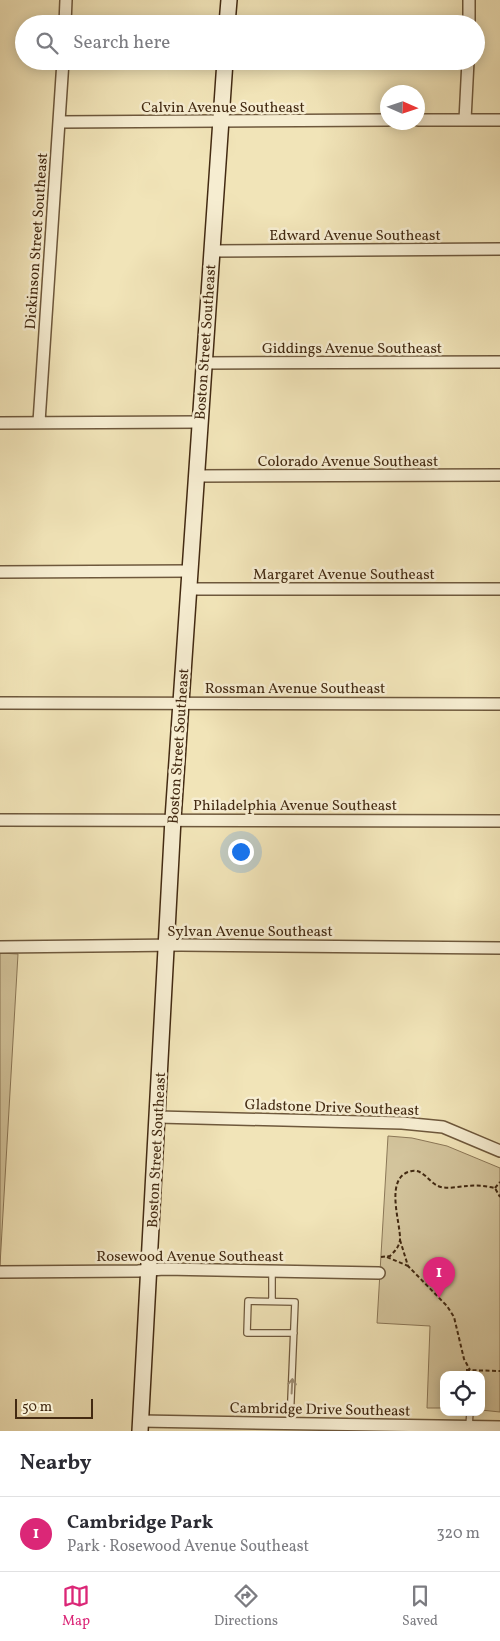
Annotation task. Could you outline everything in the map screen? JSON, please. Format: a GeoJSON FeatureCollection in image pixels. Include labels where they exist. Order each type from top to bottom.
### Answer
{"type":"FeatureCollection","features":[{"type":"Feature","properties":{"kind":"street"},"geometry":{"type":"LineString","coordinates":[[65,15],[66,0]]}},
{"type":"Feature","properties":{"kind":"street"},"geometry":{"type":"LineString","coordinates":[[227,15],[228,0]]}},
{"type":"Feature","properties":{"kind":"street"},"geometry":{"type":"LineString","coordinates":[[469,0],[469,15]]}},
{"type":"Feature","properties":{"kind":"street","name":"Dickinson Street Southeast"},"geometry":{"type":"LineString","coordinates":[[39,422],[62,70]]}},
{"type":"Feature","properties":{"kind":"street","name":"Boston Street Southeast"},"geometry":{"type":"LineString","coordinates":[[140,1426],[150,1270],[173,819],[224,70]]}},
{"type":"Feature","properties":{"kind":"street"},"geometry":{"type":"LineString","coordinates":[[465,120],[468,70]]}},
{"type":"Feature","properties":{"kind":"street","name":"Calvin Avenue Southeast"},"geometry":{"type":"LineString","coordinates":[[59,122],[380,120]]}},
{"type":"Feature","properties":{"kind":"street"},"geometry":{"type":"LineString","coordinates":[[425,120],[500,120]]}},
{"type":"Feature","properties":{"kind":"street","name":"Edward Avenue Southeast"},"geometry":{"type":"LineString","coordinates":[[211,250],[500,249]]}},
{"type":"Feature","properties":{"kind":"street","name":"Giddings Avenue Southeast"},"geometry":{"type":"LineString","coordinates":[[204,363],[500,362]]}},
{"type":"Feature","properties":{"kind":"street"},"geometry":{"type":"LineString","coordinates":[[0,423],[200,422]]}},
{"type":"Feature","properties":{"kind":"street","name":"Colorado Avenue Southeast"},"geometry":{"type":"LineString","coordinates":[[196,476],[500,475]]}},
{"type":"Feature","properties":{"kind":"street"},"geometry":{"type":"LineString","coordinates":[[0,572],[189,571]]}},
{"type":"Feature","properties":{"kind":"street","name":"Margaret Avenue Southeast"},"geometry":{"type":"LineString","coordinates":[[188,589],[500,589]]}},
{"type":"Feature","properties":{"kind":"street","name":"Rossman Avenue Southeast"},"geometry":{"type":"LineString","coordinates":[[0,703],[500,704]]}},
{"type":"Feature","properties":{"kind":"street","name":"Philadelphia Avenue Southeast"},"geometry":{"type":"LineString","coordinates":[[0,820],[500,821]]}},
{"type":"Feature","properties":{"kind":"street","name":"Sylvan Avenue Southeast"},"geometry":{"type":"LineString","coordinates":[[0,947],[500,948]]}},
{"type":"Feature","properties":{"kind":"street","name":"Gladstone Drive Southeast"},"geometry":{"type":"LineString","coordinates":[[158,1117],[402,1123],[443,1128],[500,1151]]}},
{"type":"Feature","properties":{"kind":"street","name":"Rosewood Avenue Southeast"},"geometry":{"type":"LineString","coordinates":[[0,1272],[150,1270],[380,1273]]}},
{"type":"Feature","properties":{"kind":"street","name":"Cambridge Drive Southeast"},"geometry":{"type":"LineString","coordinates":[[140,1426],[290,1423],[500,1427]]}},
{"type":"Feature","properties":{"kind":"lane"},"geometry":{"type":"LineString","coordinates":[[272,1271],[272,1302]]}},
{"type":"Feature","properties":{"kind":"lane"},"geometry":{"type":"LineString","coordinates":[[290,1423],[294,1333],[295,1302],[248,1301],[247,1333],[294,1333]]}},
{"type":"Feature","properties":{"kind":"lane"},"geometry":{"type":"LineString","coordinates":[[469,1426],[470,1416]]}},
{"type":"Feature","properties":{"kind":"path"},"geometry":{"type":"LineString","coordinates":[[408,1266],[400,1238],[395,1196],[400,1180],[408,1173],[417,1171],[440,1187],[476,1186],[495,1188]]}},
{"type":"Feature","properties":{"kind":"path"},"geometry":{"type":"LineString","coordinates":[[495,1188],[500,1182]]}},
{"type":"Feature","properties":{"kind":"path"},"geometry":{"type":"LineString","coordinates":[[495,1188],[500,1197]]}},
{"type":"Feature","properties":{"kind":"path"},"geometry":{"type":"LineString","coordinates":[[385,1257],[393,1253],[400,1238]]}},
{"type":"Feature","properties":{"kind":"path"},"geometry":{"type":"LineString","coordinates":[[380,1257],[385,1257],[408,1266],[451,1310],[457,1326],[464,1358],[470,1370]]}},
{"type":"Feature","properties":{"kind":"path"},"geometry":{"type":"LineString","coordinates":[[466,1370],[500,1371]]}},
{"type":"Feature","properties":{"kind":"shaded area"},"geometry":{"type":"Polygon","coordinates":[[[0,953],[18,954],[0,1265],[0,953]]]}},
{"type":"Feature","properties":{"kind":"shaded area"},"geometry":{"type":"Polygon","coordinates":[[[388,1136],[412,1138],[447,1146],[500,1168],[500,1412],[485,1410],[485,1371],[440,1371],[440,1408],[427,1408],[430,1326],[377,1323],[388,1136]]]}},
{"type":"Feature","properties":{"kind":"place","name":"Cambridge Park"},"geometry":{"type":"Point","coordinates":[439,1298]}}]}
